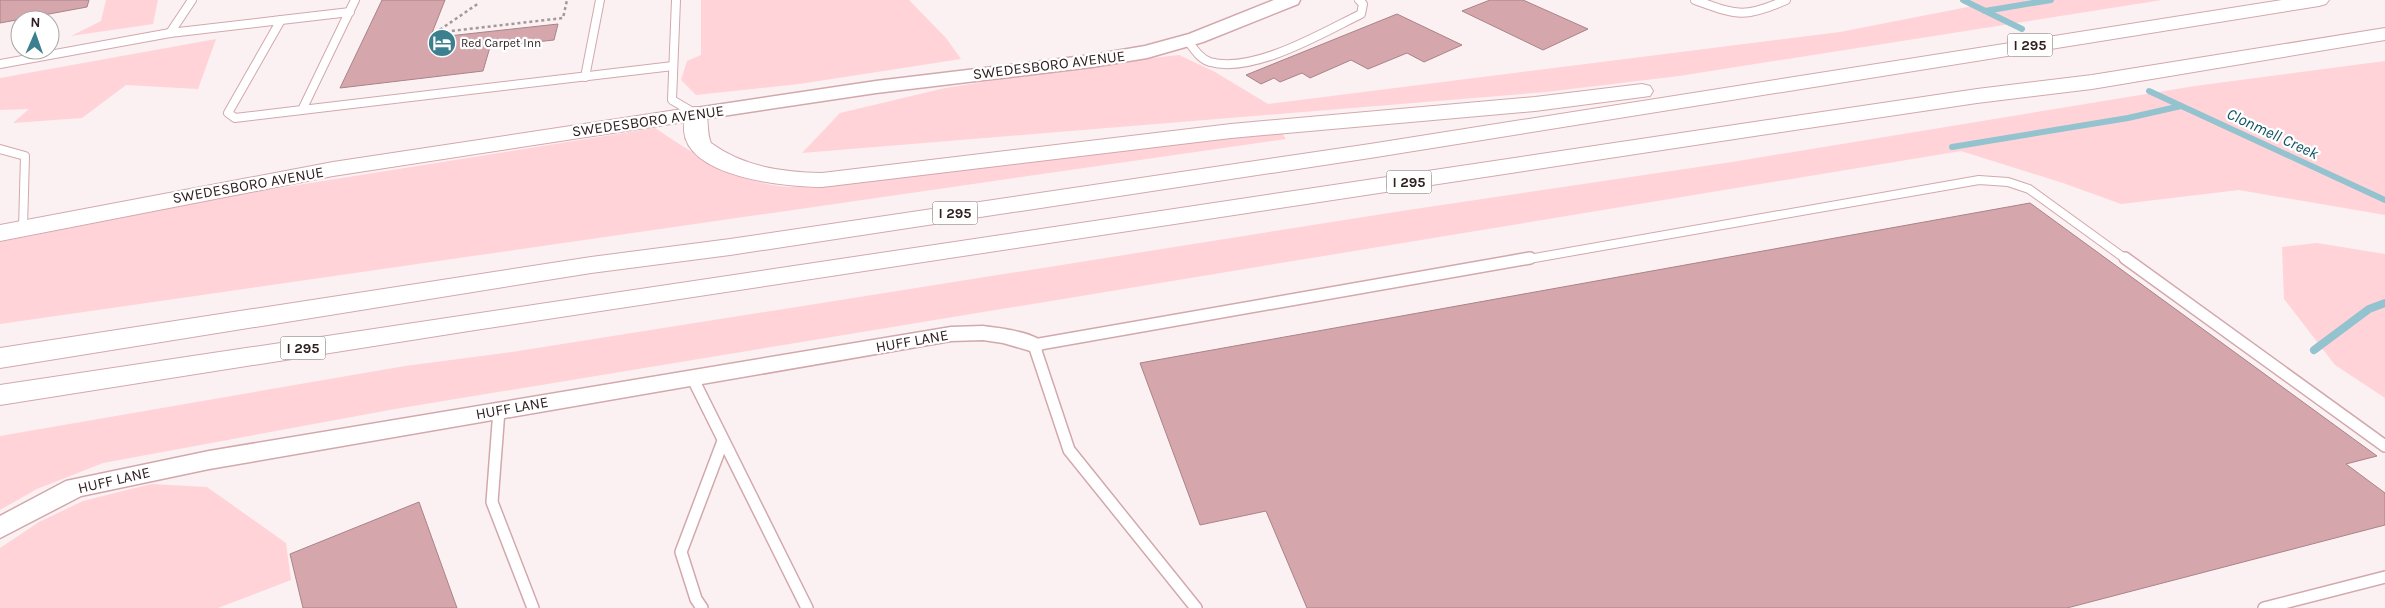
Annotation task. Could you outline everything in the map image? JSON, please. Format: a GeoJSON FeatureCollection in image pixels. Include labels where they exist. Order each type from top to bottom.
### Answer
{"type":"FeatureCollection","features":[{"type":"Feature","properties":{"kind":"main road","name":"I 295"},"geometry":{"type":"LineString","coordinates":[[0,358],[591,265],[739,246],[1370,151],[2319,0]]}},
{"type":"Feature","properties":{"kind":"main road","name":"I 295"},"geometry":{"type":"LineString","coordinates":[[0,395],[607,301],[1928,103],[2092,82],[2385,34]]}},
{"type":"Feature","properties":{"kind":"main road"},"geometry":{"type":"LineString","coordinates":[[2212,63],[2385,48]]}},
{"type":"Feature","properties":{"kind":"main road"},"geometry":{"type":"LineString","coordinates":[[696,114],[696,133],[702,148],[730,165],[749,172],[772,176],[822,180],[1231,131],[1534,104],[1700,83],[1910,64]]}},
{"type":"Feature","properties":{"kind":"main road","name":"SWEDESBORO AVENUE"},"geometry":{"type":"LineString","coordinates":[[0,233],[333,169],[696,114]]}},
{"type":"Feature","properties":{"kind":"main road"},"geometry":{"type":"LineString","coordinates":[[0,414],[607,301]]}},
{"type":"Feature","properties":{"kind":"street","name":"SWEDESBORO AVENUE"},"geometry":{"type":"LineString","coordinates":[[696,114],[936,78],[1111,58],[1147,52],[1188,41],[1292,0]]}},
{"type":"Feature","properties":{"kind":"street","name":"HUFF LANE"},"geometry":{"type":"LineString","coordinates":[[0,528],[75,488],[209,460],[692,377],[978,331],[1009,336],[1034,345]]}},
{"type":"Feature","properties":{"kind":"lane"},"geometry":{"type":"LineString","coordinates":[[170,33],[192,0]]}},
{"type":"Feature","properties":{"kind":"lane"},"geometry":{"type":"LineString","coordinates":[[302,110],[356,0]]}},
{"type":"Feature","properties":{"kind":"lane"},"geometry":{"type":"LineString","coordinates":[[585,76],[600,0]]}},
{"type":"Feature","properties":{"kind":"lane"},"geometry":{"type":"LineString","coordinates":[[676,0],[672,100],[696,114]]}},
{"type":"Feature","properties":{"kind":"lane"},"geometry":{"type":"LineString","coordinates":[[1188,41],[1196,52],[1209,62],[1236,64],[1286,49],[1361,14],[1363,4],[1359,0]]}},
{"type":"Feature","properties":{"kind":"lane"},"geometry":{"type":"LineString","coordinates":[[1694,0],[1734,14],[1761,11],[1786,0]]}},
{"type":"Feature","properties":{"kind":"lane"},"geometry":{"type":"LineString","coordinates":[[0,64],[170,33],[350,12]]}},
{"type":"Feature","properties":{"kind":"lane"},"geometry":{"type":"LineString","coordinates":[[281,20],[228,113],[235,118],[673,66]]}},
{"type":"Feature","properties":{"kind":"lane"},"geometry":{"type":"LineString","coordinates":[[0,149],[25,156],[23,228]]}},
{"type":"Feature","properties":{"kind":"lane"},"geometry":{"type":"LineString","coordinates":[[1196,608],[1069,450],[1034,345],[1979,180],[2008,182],[2029,189],[2385,446]]}},
{"type":"Feature","properties":{"kind":"lane"},"geometry":{"type":"LineString","coordinates":[[692,377],[807,608]]}},
{"type":"Feature","properties":{"kind":"lane"},"geometry":{"type":"LineString","coordinates":[[499,410],[492,502],[533,608]]}},
{"type":"Feature","properties":{"kind":"lane"},"geometry":{"type":"LineString","coordinates":[[702,608],[696,599],[681,552],[723,441]]}},
{"type":"Feature","properties":{"kind":"lane"},"geometry":{"type":"LineString","coordinates":[[2264,608],[2385,577]]}},
{"type":"Feature","properties":{"kind":"path"},"geometry":{"type":"LineString","coordinates":[[479,3],[434,33],[563,18],[567,0]]}},
{"type":"Feature","properties":{"kind":"shaded area"},"geometry":{"type":"Polygon","coordinates":[[[106,0],[158,0],[153,24],[71,36],[101,21],[106,0]]]}},
{"type":"Feature","properties":{"kind":"shaded area"},"geometry":{"type":"Polygon","coordinates":[[[701,0],[909,0],[946,38],[961,59],[799,84],[696,95],[681,80],[687,61],[701,55],[701,0]]]}},
{"type":"Feature","properties":{"kind":"shaded area"},"geometry":{"type":"Polygon","coordinates":[[[1969,0],[2162,0],[1679,76],[1546,92],[802,153],[840,113],[945,88],[1090,65],[1179,55],[1215,72],[1268,104],[1840,32],[1978,5],[1969,0]]]}},
{"type":"Feature","properties":{"kind":"shaded area"},"geometry":{"type":"Polygon","coordinates":[[[216,39],[198,89],[126,85],[82,118],[13,123],[29,109],[0,110],[0,78],[216,39]]]}},
{"type":"Feature","properties":{"kind":"shaded area"},"geometry":{"type":"Polygon","coordinates":[[[2385,61],[2385,215],[2239,190],[2121,204],[2063,183],[1961,151],[395,409],[103,463],[37,489],[0,510],[0,436],[405,366],[512,352],[1408,210],[1732,162],[2195,86],[2385,61]]]}},
{"type":"Feature","properties":{"kind":"shaded area"},"geometry":{"type":"Polygon","coordinates":[[[655,128],[699,156],[744,178],[761,183],[789,187],[825,186],[1280,130],[1286,139],[0,324],[0,242],[248,193],[655,128]]]}},
{"type":"Feature","properties":{"kind":"shaded area"},"geometry":{"type":"Polygon","coordinates":[[[2317,243],[2385,254],[2385,398],[2335,365],[2284,299],[2282,247],[2317,243]]]}},
{"type":"Feature","properties":{"kind":"shaded area"},"geometry":{"type":"Polygon","coordinates":[[[151,484],[207,487],[286,543],[291,580],[218,608],[0,608],[0,548],[39,522],[83,501],[151,484]]]}},
{"type":"Feature","properties":{"kind":"building"},"geometry":{"type":"Polygon","coordinates":[[[0,0],[89,0],[87,7],[60,12],[60,10],[10,10],[10,21],[0,23],[0,0]]]}},
{"type":"Feature","properties":{"kind":"building","name":"Red Carpet Inn"},"geometry":{"type":"Polygon","coordinates":[[[382,0],[445,0],[430,38],[558,24],[554,40],[490,47],[483,71],[340,88],[382,0]]]}},
{"type":"Feature","properties":{"kind":"building"},"geometry":{"type":"Polygon","coordinates":[[[1490,0],[1523,0],[1588,29],[1543,50],[1462,11],[1490,0]]]}},
{"type":"Feature","properties":{"kind":"building"},"geometry":{"type":"Polygon","coordinates":[[[1397,14],[1462,45],[1424,62],[1407,53],[1368,69],[1351,60],[1310,78],[1302,73],[1280,82],[1274,78],[1261,84],[1246,75],[1397,14]]]}},
{"type":"Feature","properties":{"kind":"building"},"geometry":{"type":"Polygon","coordinates":[[[2030,203],[2377,456],[2346,464],[2385,493],[2385,525],[2067,608],[1307,608],[1266,511],[1200,525],[1140,363],[2030,203]]]}},
{"type":"Feature","properties":{"kind":"building"},"geometry":{"type":"Polygon","coordinates":[[[419,502],[457,608],[303,608],[290,554],[419,502]]]}},
{"type":"Feature","properties":{"kind":"waterway","name":"Clonmell Creek"},"geometry":{"type":"LineString","coordinates":[[1963,0],[1985,11]]}},
{"type":"Feature","properties":{"kind":"waterway"},"geometry":{"type":"LineString","coordinates":[[1985,11],[2051,0]]}},
{"type":"Feature","properties":{"kind":"waterway","name":"Clonmell Creek"},"geometry":{"type":"LineString","coordinates":[[1985,11],[2022,29]]}},
{"type":"Feature","properties":{"kind":"waterway","name":"Clonmell Creek"},"geometry":{"type":"LineString","coordinates":[[2149,91],[2385,200]]}},
{"type":"Feature","properties":{"kind":"waterway"},"geometry":{"type":"LineString","coordinates":[[1952,147],[2128,118],[2181,106]]}},
{"type":"Feature","properties":{"kind":"waterway"},"geometry":{"type":"LineString","coordinates":[[2314,350],[2369,309],[2385,303]]}},
{"type":"Feature","properties":{"kind":"place","name":"Red Carpet Inn"},"geometry":{"type":"Point","coordinates":[442,43]}}]}
